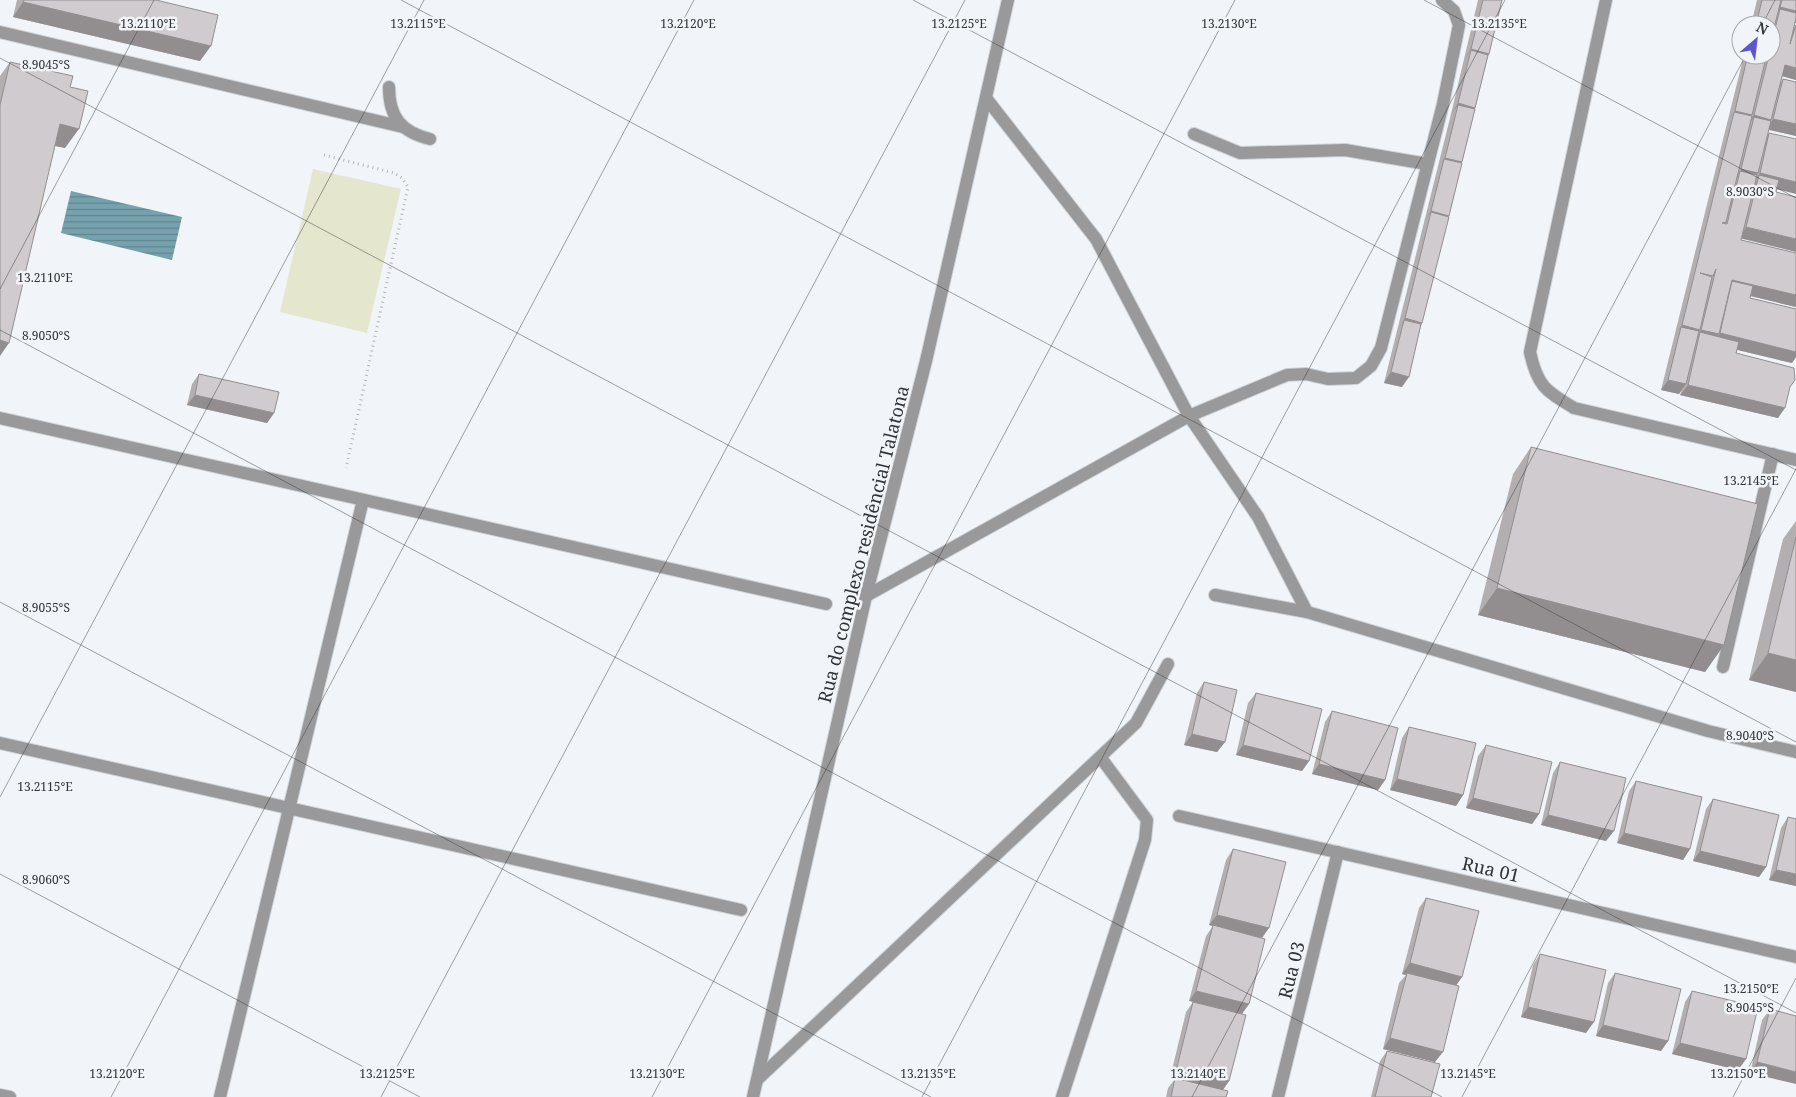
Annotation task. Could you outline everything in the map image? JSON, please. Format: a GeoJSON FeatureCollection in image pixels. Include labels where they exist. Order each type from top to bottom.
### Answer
{"type":"FeatureCollection","features":[{"type":"Feature","properties":{"kind":"street","name":"Rua do complexo residêncial Talatona"},"geometry":{"type":"LineString","coordinates":[[753,1097],[866,596],[926,361],[1008,0]]}},
{"type":"Feature","properties":{"kind":"street"},"geometry":{"type":"LineString","coordinates":[[866,596],[1189,416],[1287,375],[1306,374],[1328,379],[1356,378],[1371,366],[1381,348],[1443,104],[1459,25],[1454,11],[1443,0]]}},
{"type":"Feature","properties":{"kind":"street"},"geometry":{"type":"LineString","coordinates":[[1606,0],[1530,352],[1535,374],[1550,394],[1574,408],[1796,460]]}},
{"type":"Feature","properties":{"kind":"street"},"geometry":{"type":"LineString","coordinates":[[0,32],[403,127]]}},
{"type":"Feature","properties":{"kind":"street"},"geometry":{"type":"LineString","coordinates":[[389,86],[389,101],[394,116],[403,127],[416,136],[430,139]]}},
{"type":"Feature","properties":{"kind":"street"},"geometry":{"type":"LineString","coordinates":[[986,98],[1096,239],[1189,416],[1258,517],[1307,612]]}},
{"type":"Feature","properties":{"kind":"street"},"geometry":{"type":"LineString","coordinates":[[1194,134],[1240,153],[1345,150],[1427,164]]}},
{"type":"Feature","properties":{"kind":"street"},"geometry":{"type":"LineString","coordinates":[[0,418],[826,604]]}},
{"type":"Feature","properties":{"kind":"street"},"geometry":{"type":"LineString","coordinates":[[1722,667],[1773,454]]}},
{"type":"Feature","properties":{"kind":"street"},"geometry":{"type":"LineString","coordinates":[[220,1097],[363,500]]}},
{"type":"Feature","properties":{"kind":"street"},"geometry":{"type":"LineString","coordinates":[[1215,594],[1307,612],[1708,732],[1796,752]]}},
{"type":"Feature","properties":{"kind":"street"},"geometry":{"type":"LineString","coordinates":[[758,1079],[1136,723],[1168,664]]}},
{"type":"Feature","properties":{"kind":"street"},"geometry":{"type":"LineString","coordinates":[[0,743],[740,910]]}},
{"type":"Feature","properties":{"kind":"street"},"geometry":{"type":"LineString","coordinates":[[1062,1097],[1145,840],[1147,820],[1101,758]]}},
{"type":"Feature","properties":{"kind":"street","name":"Rua 01"},"geometry":{"type":"LineString","coordinates":[[1179,816],[1796,958]]}},
{"type":"Feature","properties":{"kind":"street","name":"Rua 03"},"geometry":{"type":"LineString","coordinates":[[1278,1097],[1338,852]]}},
{"type":"Feature","properties":{"kind":"street"},"geometry":{"type":"LineString","coordinates":[[0,1095],[10,1097]]}},
{"type":"Feature","properties":{"kind":"path"},"geometry":{"type":"LineString","coordinates":[[324,155],[394,173],[402,178],[408,187],[346,468]]}},
{"type":"Feature","properties":{"kind":"green space"},"geometry":{"type":"Polygon","coordinates":[[[313,169],[401,189],[367,333],[280,312],[313,169]]]}},
{"type":"Feature","properties":{"kind":"water"},"geometry":{"type":"Polygon","coordinates":[[[71,191],[182,217],[172,260],[61,233],[71,191]]]}},
{"type":"Feature","properties":{"kind":"building"},"geometry":{"type":"Polygon","coordinates":[[[24,0],[156,0],[218,15],[211,46],[23,2],[24,0]]]}},
{"type":"Feature","properties":{"kind":"building"},"geometry":{"type":"Polygon","coordinates":[[[1483,0],[1502,0],[1489,54],[1471,49],[1483,0]]]}},
{"type":"Feature","properties":{"kind":"building"},"geometry":{"type":"Polygon","coordinates":[[[1762,0],[1781,0],[1777,15],[1758,15],[1762,0]]]}},
{"type":"Feature","properties":{"kind":"building"},"geometry":{"type":"Polygon","coordinates":[[[1782,0],[1796,0],[1796,11],[1780,7],[1782,0]]]}},
{"type":"Feature","properties":{"kind":"building"},"geometry":{"type":"Polygon","coordinates":[[[1780,9],[1796,13],[1790,44],[1796,25],[1796,68],[1785,65],[1771,120],[1754,115],[1766,65],[1781,65],[1781,15],[1778,15],[1780,9]]]}},
{"type":"Feature","properties":{"kind":"building"},"geometry":{"type":"Polygon","coordinates":[[[1471,50],[1488,55],[1475,108],[1458,103],[1471,50]]]}},
{"type":"Feature","properties":{"kind":"building"},"geometry":{"type":"Polygon","coordinates":[[[10,62],[73,76],[70,87],[88,91],[79,129],[60,124],[9,343],[0,340],[0,105],[10,62]]]}},
{"type":"Feature","properties":{"kind":"building"},"geometry":{"type":"Polygon","coordinates":[[[1745,65],[1764,65],[1752,115],[1735,111],[1745,65]]]}},
{"type":"Feature","properties":{"kind":"building"},"geometry":{"type":"Polygon","coordinates":[[[1783,79],[1796,82],[1796,124],[1773,119],[1783,79]]]}},
{"type":"Feature","properties":{"kind":"building"},"geometry":{"type":"Polygon","coordinates":[[[1458,105],[1475,109],[1462,162],[1445,158],[1458,105]]]}},
{"type":"Feature","properties":{"kind":"building"},"geometry":{"type":"Polygon","coordinates":[[[1734,112],[1752,116],[1726,222],[1722,223],[1727,224],[1740,171],[1757,175],[1741,240],[1796,253],[1796,295],[1732,280],[1719,334],[1701,330],[1716,269],[1713,276],[1700,273],[1712,277],[1700,330],[1682,325],[1734,112]]]}},
{"type":"Feature","properties":{"kind":"building"},"geometry":{"type":"Polygon","coordinates":[[[1754,117],[1771,121],[1758,173],[1741,169],[1754,117]]]}},
{"type":"Feature","properties":{"kind":"building"},"geometry":{"type":"Polygon","coordinates":[[[1769,133],[1796,139],[1796,182],[1760,173],[1769,133]]]}},
{"type":"Feature","properties":{"kind":"building"},"geometry":{"type":"Polygon","coordinates":[[[1444,159],[1462,163],[1449,216],[1431,211],[1444,159]]]}},
{"type":"Feature","properties":{"kind":"building"},"geometry":{"type":"Polygon","coordinates":[[[1759,175],[1779,180],[1776,192],[1796,197],[1796,239],[1746,227],[1759,175]]]}},
{"type":"Feature","properties":{"kind":"building"},"geometry":{"type":"Polygon","coordinates":[[[1431,212],[1449,217],[1422,323],[1405,318],[1431,212]]]}},
{"type":"Feature","properties":{"kind":"building"},"geometry":{"type":"Polygon","coordinates":[[[1732,281],[1753,286],[1750,298],[1796,309],[1796,352],[1720,333],[1732,281]]]}},
{"type":"Feature","properties":{"kind":"building"},"geometry":{"type":"Polygon","coordinates":[[[1404,320],[1421,324],[1409,377],[1391,372],[1404,320]]]}},
{"type":"Feature","properties":{"kind":"building"},"geometry":{"type":"Polygon","coordinates":[[[1681,327],[1699,331],[1686,384],[1668,380],[1681,327]]]}},
{"type":"Feature","properties":{"kind":"building"},"geometry":{"type":"Polygon","coordinates":[[[1700,332],[1739,342],[1736,353],[1794,368],[1795,380],[1790,387],[1785,408],[1688,385],[1700,332]]]}},
{"type":"Feature","properties":{"kind":"building"},"geometry":{"type":"Polygon","coordinates":[[[199,374],[279,392],[274,413],[195,395],[199,374]]]}},
{"type":"Feature","properties":{"kind":"building"},"geometry":{"type":"Polygon","coordinates":[[[1531,447],[1758,504],[1724,645],[1497,588],[1531,447]]]}},
{"type":"Feature","properties":{"kind":"building"},"geometry":{"type":"Polygon","coordinates":[[[1796,537],[1796,660],[1768,653],[1796,537]]]}},
{"type":"Feature","properties":{"kind":"building"},"geometry":{"type":"Polygon","coordinates":[[[1204,682],[1237,690],[1225,742],[1192,734],[1204,682]]]}},
{"type":"Feature","properties":{"kind":"building"},"geometry":{"type":"Polygon","coordinates":[[[1256,693],[1322,709],[1309,761],[1243,745],[1256,693]]]}},
{"type":"Feature","properties":{"kind":"building"},"geometry":{"type":"Polygon","coordinates":[[[1332,711],[1398,728],[1385,780],[1319,764],[1332,711]]]}},
{"type":"Feature","properties":{"kind":"building"},"geometry":{"type":"Polygon","coordinates":[[[1409,727],[1476,743],[1463,795],[1397,779],[1409,727]]]}},
{"type":"Feature","properties":{"kind":"building"},"geometry":{"type":"Polygon","coordinates":[[[1486,745],[1552,762],[1539,814],[1473,798],[1486,745]]]}},
{"type":"Feature","properties":{"kind":"building"},"geometry":{"type":"Polygon","coordinates":[[[1560,762],[1626,778],[1614,831],[1548,815],[1560,762]]]}},
{"type":"Feature","properties":{"kind":"building"},"geometry":{"type":"Polygon","coordinates":[[[1636,781],[1702,797],[1690,849],[1624,833],[1636,781]]]}},
{"type":"Feature","properties":{"kind":"building"},"geometry":{"type":"Polygon","coordinates":[[[1713,799],[1779,815],[1766,867],[1700,851],[1713,799]]]}},
{"type":"Feature","properties":{"kind":"building"},"geometry":{"type":"Polygon","coordinates":[[[1788,817],[1796,819],[1796,874],[1776,870],[1788,817]]]}},
{"type":"Feature","properties":{"kind":"building"},"geometry":{"type":"Polygon","coordinates":[[[1233,849],[1286,862],[1269,928],[1217,915],[1233,849]]]}},
{"type":"Feature","properties":{"kind":"building"},"geometry":{"type":"Polygon","coordinates":[[[1426,898],[1479,911],[1462,977],[1410,963],[1426,898]]]}},
{"type":"Feature","properties":{"kind":"building"},"geometry":{"type":"Polygon","coordinates":[[[1213,925],[1265,939],[1249,1004],[1196,991],[1213,925]]]}},
{"type":"Feature","properties":{"kind":"building"},"geometry":{"type":"Polygon","coordinates":[[[1540,954],[1606,970],[1594,1022],[1528,1007],[1540,954]]]}},
{"type":"Feature","properties":{"kind":"building"},"geometry":{"type":"Polygon","coordinates":[[[1407,973],[1459,986],[1443,1052],[1390,1038],[1407,973]]]}},
{"type":"Feature","properties":{"kind":"building"},"geometry":{"type":"Polygon","coordinates":[[[1615,973],[1681,989],[1668,1041],[1603,1025],[1615,973]]]}},
{"type":"Feature","properties":{"kind":"building"},"geometry":{"type":"Polygon","coordinates":[[[1692,991],[1758,1007],[1746,1059],[1680,1043],[1692,991]]]}},
{"type":"Feature","properties":{"kind":"building"},"geometry":{"type":"Polygon","coordinates":[[[1193,1002],[1246,1015],[1229,1081],[1177,1067],[1193,1002]]]}},
{"type":"Feature","properties":{"kind":"building"},"geometry":{"type":"Polygon","coordinates":[[[1770,1009],[1796,1016],[1796,1072],[1757,1062],[1770,1009]]]}},
{"type":"Feature","properties":{"kind":"building"},"geometry":{"type":"Polygon","coordinates":[[[1387,1051],[1440,1064],[1431,1097],[1375,1097],[1387,1051]]]}},
{"type":"Feature","properties":{"kind":"building"},"geometry":{"type":"Polygon","coordinates":[[[1175,1078],[1228,1091],[1226,1097],[1171,1097],[1175,1078]]]}}]}
